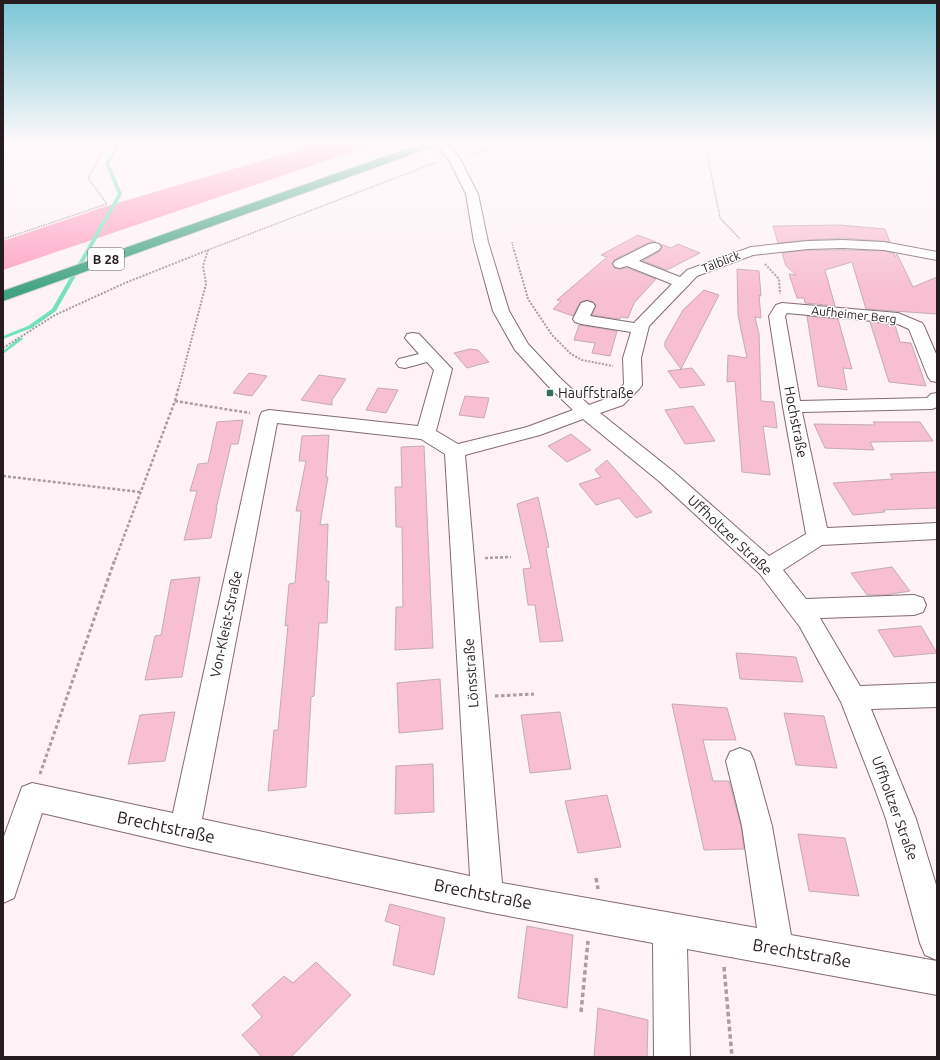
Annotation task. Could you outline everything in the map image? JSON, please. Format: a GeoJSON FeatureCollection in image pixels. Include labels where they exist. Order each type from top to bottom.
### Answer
{"type":"FeatureCollection","features":[{"type":"Feature","properties":{"kind":"highway","name":"B 28"},"geometry":{"type":"LineString","coordinates":[[114,243],[261,192]]}},
{"type":"Feature","properties":{"kind":"highway","name":"B 28"},"geometry":{"type":"LineString","coordinates":[[3,296],[295,192]]}},
{"type":"Feature","properties":{"kind":"street","name":"Uffholtzer Straße"},"geometry":{"type":"LineString","coordinates":[[471,192],[481,242],[501,311],[521,346],[554,382],[586,412],[667,477],[768,568],[809,620],[853,698],[901,819],[937,943]]}},
{"type":"Feature","properties":{"kind":"street","name":"Talblick"},"geometry":{"type":"LineString","coordinates":[[586,412],[617,401],[633,385],[632,358],[641,325],[692,273],[751,250],[808,245],[843,244],[884,246],[937,256]]}},
{"type":"Feature","properties":{"kind":"street"},"geometry":{"type":"LineString","coordinates":[[654,247],[624,262],[682,283]]}},
{"type":"Feature","properties":{"kind":"street"},"geometry":{"type":"LineString","coordinates":[[587,306],[581,319],[640,329]]}},
{"type":"Feature","properties":{"kind":"street","name":"Aufheimer Berg"},"geometry":{"type":"LineString","coordinates":[[782,308],[898,318],[916,326],[937,377]]}},
{"type":"Feature","properties":{"kind":"street","name":"Hochstraße"},"geometry":{"type":"LineString","coordinates":[[782,308],[777,316],[792,407],[818,537]]}},
{"type":"Feature","properties":{"kind":"street"},"geometry":{"type":"LineString","coordinates":[[412,338],[443,369],[426,433]]}},
{"type":"Feature","properties":{"kind":"street"},"geometry":{"type":"LineString","coordinates":[[405,363],[430,356]]}},
{"type":"Feature","properties":{"kind":"street"},"geometry":{"type":"LineString","coordinates":[[792,407],[932,403],[937,398]]}},
{"type":"Feature","properties":{"kind":"street"},"geometry":{"type":"LineString","coordinates":[[269,416],[426,433],[455,450],[533,431],[586,412]]}},
{"type":"Feature","properties":{"kind":"street","name":"Von-Kleist-Straße"},"geometry":{"type":"LineString","coordinates":[[184,831],[269,416]]}},
{"type":"Feature","properties":{"kind":"street","name":"Lönsstraße"},"geometry":{"type":"LineString","coordinates":[[455,450],[487,896]]}},
{"type":"Feature","properties":{"kind":"street"},"geometry":{"type":"LineString","coordinates":[[768,568],[818,537],[937,531]]}},
{"type":"Feature","properties":{"kind":"street"},"geometry":{"type":"LineString","coordinates":[[800,609],[914,604]]}},
{"type":"Feature","properties":{"kind":"street"},"geometry":{"type":"LineString","coordinates":[[853,698],[937,694]]}},
{"type":"Feature","properties":{"kind":"street"},"geometry":{"type":"LineString","coordinates":[[740,761],[757,826],[777,949]]}},
{"type":"Feature","properties":{"kind":"street"},"geometry":{"type":"LineString","coordinates":[[3,887],[32,797]]}},
{"type":"Feature","properties":{"kind":"street","name":"Brechtstraße"},"geometry":{"type":"LineString","coordinates":[[32,797],[487,896],[937,978]]}},
{"type":"Feature","properties":{"kind":"street"},"geometry":{"type":"LineString","coordinates":[[670,929],[672,1057]]}},
{"type":"Feature","properties":{"kind":"path"},"geometry":{"type":"LineString","coordinates":[[3,239],[107,204],[99,192]]}},
{"type":"Feature","properties":{"kind":"path"},"geometry":{"type":"LineString","coordinates":[[3,348],[54,315],[125,283],[358,192]]}},
{"type":"Feature","properties":{"kind":"path"},"geometry":{"type":"LineString","coordinates":[[714,192],[717,209]]}},
{"type":"Feature","properties":{"kind":"path"},"geometry":{"type":"LineString","coordinates":[[512,242],[528,298],[552,335],[571,354],[582,360],[633,368]]}},
{"type":"Feature","properties":{"kind":"path"},"geometry":{"type":"LineString","coordinates":[[32,797],[117,553],[175,401],[206,284],[203,266],[208,250]]}},
{"type":"Feature","properties":{"kind":"path"},"geometry":{"type":"LineString","coordinates":[[175,401],[269,416]]}},
{"type":"Feature","properties":{"kind":"path"},"geometry":{"type":"LineString","coordinates":[[3,476],[140,492]]}},
{"type":"Feature","properties":{"kind":"path"},"geometry":{"type":"LineString","coordinates":[[473,698],[534,694]]}},
{"type":"Feature","properties":{"kind":"path"},"geometry":{"type":"LineString","coordinates":[[581,1012],[590,915]]}},
{"type":"Feature","properties":{"kind":"path"},"geometry":{"type":"LineString","coordinates":[[721,939],[732,1057]]}},
{"type":"Feature","properties":{"kind":"shaded area"},"geometry":{"type":"Polygon","coordinates":[[[153,192],[233,192],[3,270],[3,241],[107,206],[153,192]]]}},
{"type":"Feature","properties":{"kind":"building"},"geometry":{"type":"Polygon","coordinates":[[[840,225],[885,229],[890,242],[843,238],[778,243],[773,226],[840,225]]]}},
{"type":"Feature","properties":{"kind":"building"},"geometry":{"type":"Polygon","coordinates":[[[638,235],[656,242],[648,243],[614,260],[612,263],[615,268],[627,268],[656,279],[634,303],[628,318],[621,317],[620,319],[592,315],[596,305],[587,300],[580,302],[573,316],[553,309],[561,301],[557,300],[607,257],[601,255],[638,235]]]}},
{"type":"Feature","properties":{"kind":"building"},"geometry":{"type":"Polygon","coordinates":[[[661,244],[671,248],[678,244],[700,253],[667,270],[643,261],[660,251],[662,248],[661,244]]]}},
{"type":"Feature","properties":{"kind":"building"},"geometry":{"type":"Polygon","coordinates":[[[808,250],[884,251],[894,253],[895,257],[897,254],[913,287],[937,277],[937,314],[866,309],[852,262],[825,270],[835,306],[805,303],[804,298],[797,298],[789,274],[796,275],[786,266],[782,253],[808,250]]]}},
{"type":"Feature","properties":{"kind":"building"},"geometry":{"type":"Polygon","coordinates":[[[737,269],[759,271],[761,318],[755,317],[759,334],[761,401],[774,402],[777,428],[763,426],[770,475],[742,472],[735,381],[727,382],[728,355],[747,358],[738,315],[737,269]]]}},
{"type":"Feature","properties":{"kind":"building"},"geometry":{"type":"Polygon","coordinates":[[[704,290],[719,295],[681,369],[665,347],[665,342],[683,310],[704,290]]]}},
{"type":"Feature","properties":{"kind":"building"},"geometry":{"type":"Polygon","coordinates":[[[807,316],[838,319],[852,369],[843,368],[847,390],[818,386],[807,316]]]}},
{"type":"Feature","properties":{"kind":"building"},"geometry":{"type":"Polygon","coordinates":[[[870,322],[895,325],[900,342],[911,343],[926,386],[889,382],[870,322]]]}},
{"type":"Feature","properties":{"kind":"building"},"geometry":{"type":"Polygon","coordinates":[[[579,325],[617,331],[610,356],[592,353],[595,343],[574,340],[579,325]]]}},
{"type":"Feature","properties":{"kind":"building"},"geometry":{"type":"Polygon","coordinates":[[[470,349],[478,350],[489,362],[467,368],[454,353],[470,349]]]}},
{"type":"Feature","properties":{"kind":"building"},"geometry":{"type":"Polygon","coordinates":[[[692,368],[705,385],[680,388],[668,371],[692,368]]]}},
{"type":"Feature","properties":{"kind":"building"},"geometry":{"type":"Polygon","coordinates":[[[249,373],[267,376],[252,396],[233,393],[249,373]]]}},
{"type":"Feature","properties":{"kind":"building"},"geometry":{"type":"Polygon","coordinates":[[[319,375],[346,379],[332,400],[332,405],[301,400],[319,375]]]}},
{"type":"Feature","properties":{"kind":"building"},"geometry":{"type":"Polygon","coordinates":[[[378,388],[398,390],[386,413],[366,410],[378,388]]]}},
{"type":"Feature","properties":{"kind":"building"},"geometry":{"type":"Polygon","coordinates":[[[465,396],[489,398],[484,418],[459,415],[465,396]]]}},
{"type":"Feature","properties":{"kind":"building"},"geometry":{"type":"Polygon","coordinates":[[[693,406],[715,441],[685,444],[665,410],[693,406]]]}},
{"type":"Feature","properties":{"kind":"building"},"geometry":{"type":"Polygon","coordinates":[[[243,420],[238,444],[231,444],[211,538],[184,540],[197,491],[190,491],[198,464],[208,463],[217,422],[243,420]]]}},
{"type":"Feature","properties":{"kind":"building"},"geometry":{"type":"Polygon","coordinates":[[[873,422],[920,422],[933,441],[870,442],[874,450],[825,448],[814,424],[875,425],[873,422]]]}},
{"type":"Feature","properties":{"kind":"building"},"geometry":{"type":"Polygon","coordinates":[[[571,434],[591,450],[567,462],[548,446],[571,434]]]}},
{"type":"Feature","properties":{"kind":"building"},"geometry":{"type":"Polygon","coordinates":[[[329,435],[326,477],[328,477],[320,525],[328,524],[326,581],[329,581],[327,623],[319,623],[314,696],[311,697],[306,787],[268,791],[274,730],[278,730],[288,625],[285,626],[289,584],[295,583],[301,511],[296,511],[306,461],[299,461],[302,436],[329,435]]]}},
{"type":"Feature","properties":{"kind":"building"},"geometry":{"type":"Polygon","coordinates":[[[424,446],[433,648],[395,650],[396,607],[403,607],[402,527],[396,527],[395,487],[402,487],[401,447],[424,446]]]}},
{"type":"Feature","properties":{"kind":"building"},"geometry":{"type":"Polygon","coordinates":[[[607,460],[652,512],[636,518],[619,498],[596,505],[579,484],[601,477],[595,470],[607,460]]]}},
{"type":"Feature","properties":{"kind":"building"},"geometry":{"type":"Polygon","coordinates":[[[937,472],[937,508],[883,510],[885,512],[853,515],[833,483],[893,479],[890,474],[937,472]]]}},
{"type":"Feature","properties":{"kind":"building"},"geometry":{"type":"Polygon","coordinates":[[[538,497],[549,547],[546,548],[563,641],[540,642],[535,605],[528,605],[523,569],[531,568],[517,504],[538,497]]]}},
{"type":"Feature","properties":{"kind":"building"},"geometry":{"type":"Polygon","coordinates":[[[892,567],[910,591],[885,595],[867,595],[851,573],[892,567]]]}},
{"type":"Feature","properties":{"kind":"building"},"geometry":{"type":"Polygon","coordinates":[[[200,577],[182,677],[145,680],[155,636],[161,635],[171,580],[200,577]]]}},
{"type":"Feature","properties":{"kind":"building"},"geometry":{"type":"Polygon","coordinates":[[[921,626],[937,653],[894,657],[878,630],[921,626]]]}},
{"type":"Feature","properties":{"kind":"building"},"geometry":{"type":"Polygon","coordinates":[[[736,653],[796,657],[803,682],[740,679],[736,653]]]}},
{"type":"Feature","properties":{"kind":"building"},"geometry":{"type":"Polygon","coordinates":[[[440,679],[443,729],[399,733],[397,683],[440,679]]]}},
{"type":"Feature","properties":{"kind":"building"},"geometry":{"type":"Polygon","coordinates":[[[672,704],[727,708],[736,740],[703,740],[713,781],[729,781],[741,826],[744,849],[704,850],[672,704]]]}},
{"type":"Feature","properties":{"kind":"building"},"geometry":{"type":"Polygon","coordinates":[[[175,712],[165,761],[128,764],[140,715],[175,712]]]}},
{"type":"Feature","properties":{"kind":"building"},"geometry":{"type":"Polygon","coordinates":[[[560,712],[571,769],[530,773],[521,715],[560,712]]]}},
{"type":"Feature","properties":{"kind":"building"},"geometry":{"type":"Polygon","coordinates":[[[784,713],[824,716],[837,768],[796,765],[784,713]]]}},
{"type":"Feature","properties":{"kind":"building"},"geometry":{"type":"Polygon","coordinates":[[[433,764],[434,812],[395,814],[396,766],[433,764]]]}},
{"type":"Feature","properties":{"kind":"building"},"geometry":{"type":"Polygon","coordinates":[[[607,795],[621,847],[578,853],[565,801],[607,795]]]}},
{"type":"Feature","properties":{"kind":"building"},"geometry":{"type":"Polygon","coordinates":[[[798,834],[845,838],[859,896],[809,891],[798,834]]]}},
{"type":"Feature","properties":{"kind":"building"},"geometry":{"type":"Polygon","coordinates":[[[390,904],[445,918],[434,975],[393,965],[400,926],[385,921],[390,904]]]}},
{"type":"Feature","properties":{"kind":"building"},"geometry":{"type":"Polygon","coordinates":[[[527,926],[573,935],[567,1008],[518,998],[527,926]]]}},
{"type":"Feature","properties":{"kind":"building"},"geometry":{"type":"Polygon","coordinates":[[[316,962],[351,995],[291,1057],[262,1057],[242,1035],[262,1017],[252,1005],[284,976],[293,983],[316,962]]]}},
{"type":"Feature","properties":{"kind":"building"},"geometry":{"type":"Polygon","coordinates":[[[598,1008],[648,1020],[647,1057],[594,1057],[598,1008]]]}},
{"type":"Feature","properties":{"kind":"waterway"},"geometry":{"type":"LineString","coordinates":[[3,338],[30,327],[54,310],[120,194],[119,192]]}},
{"type":"Feature","properties":{"kind":"waterway"},"geometry":{"type":"LineString","coordinates":[[3,353],[21,339]]}},
{"type":"Feature","properties":{"kind":"place","name":"Hauffstraße"},"geometry":{"type":"Point","coordinates":[550,393]}}]}
